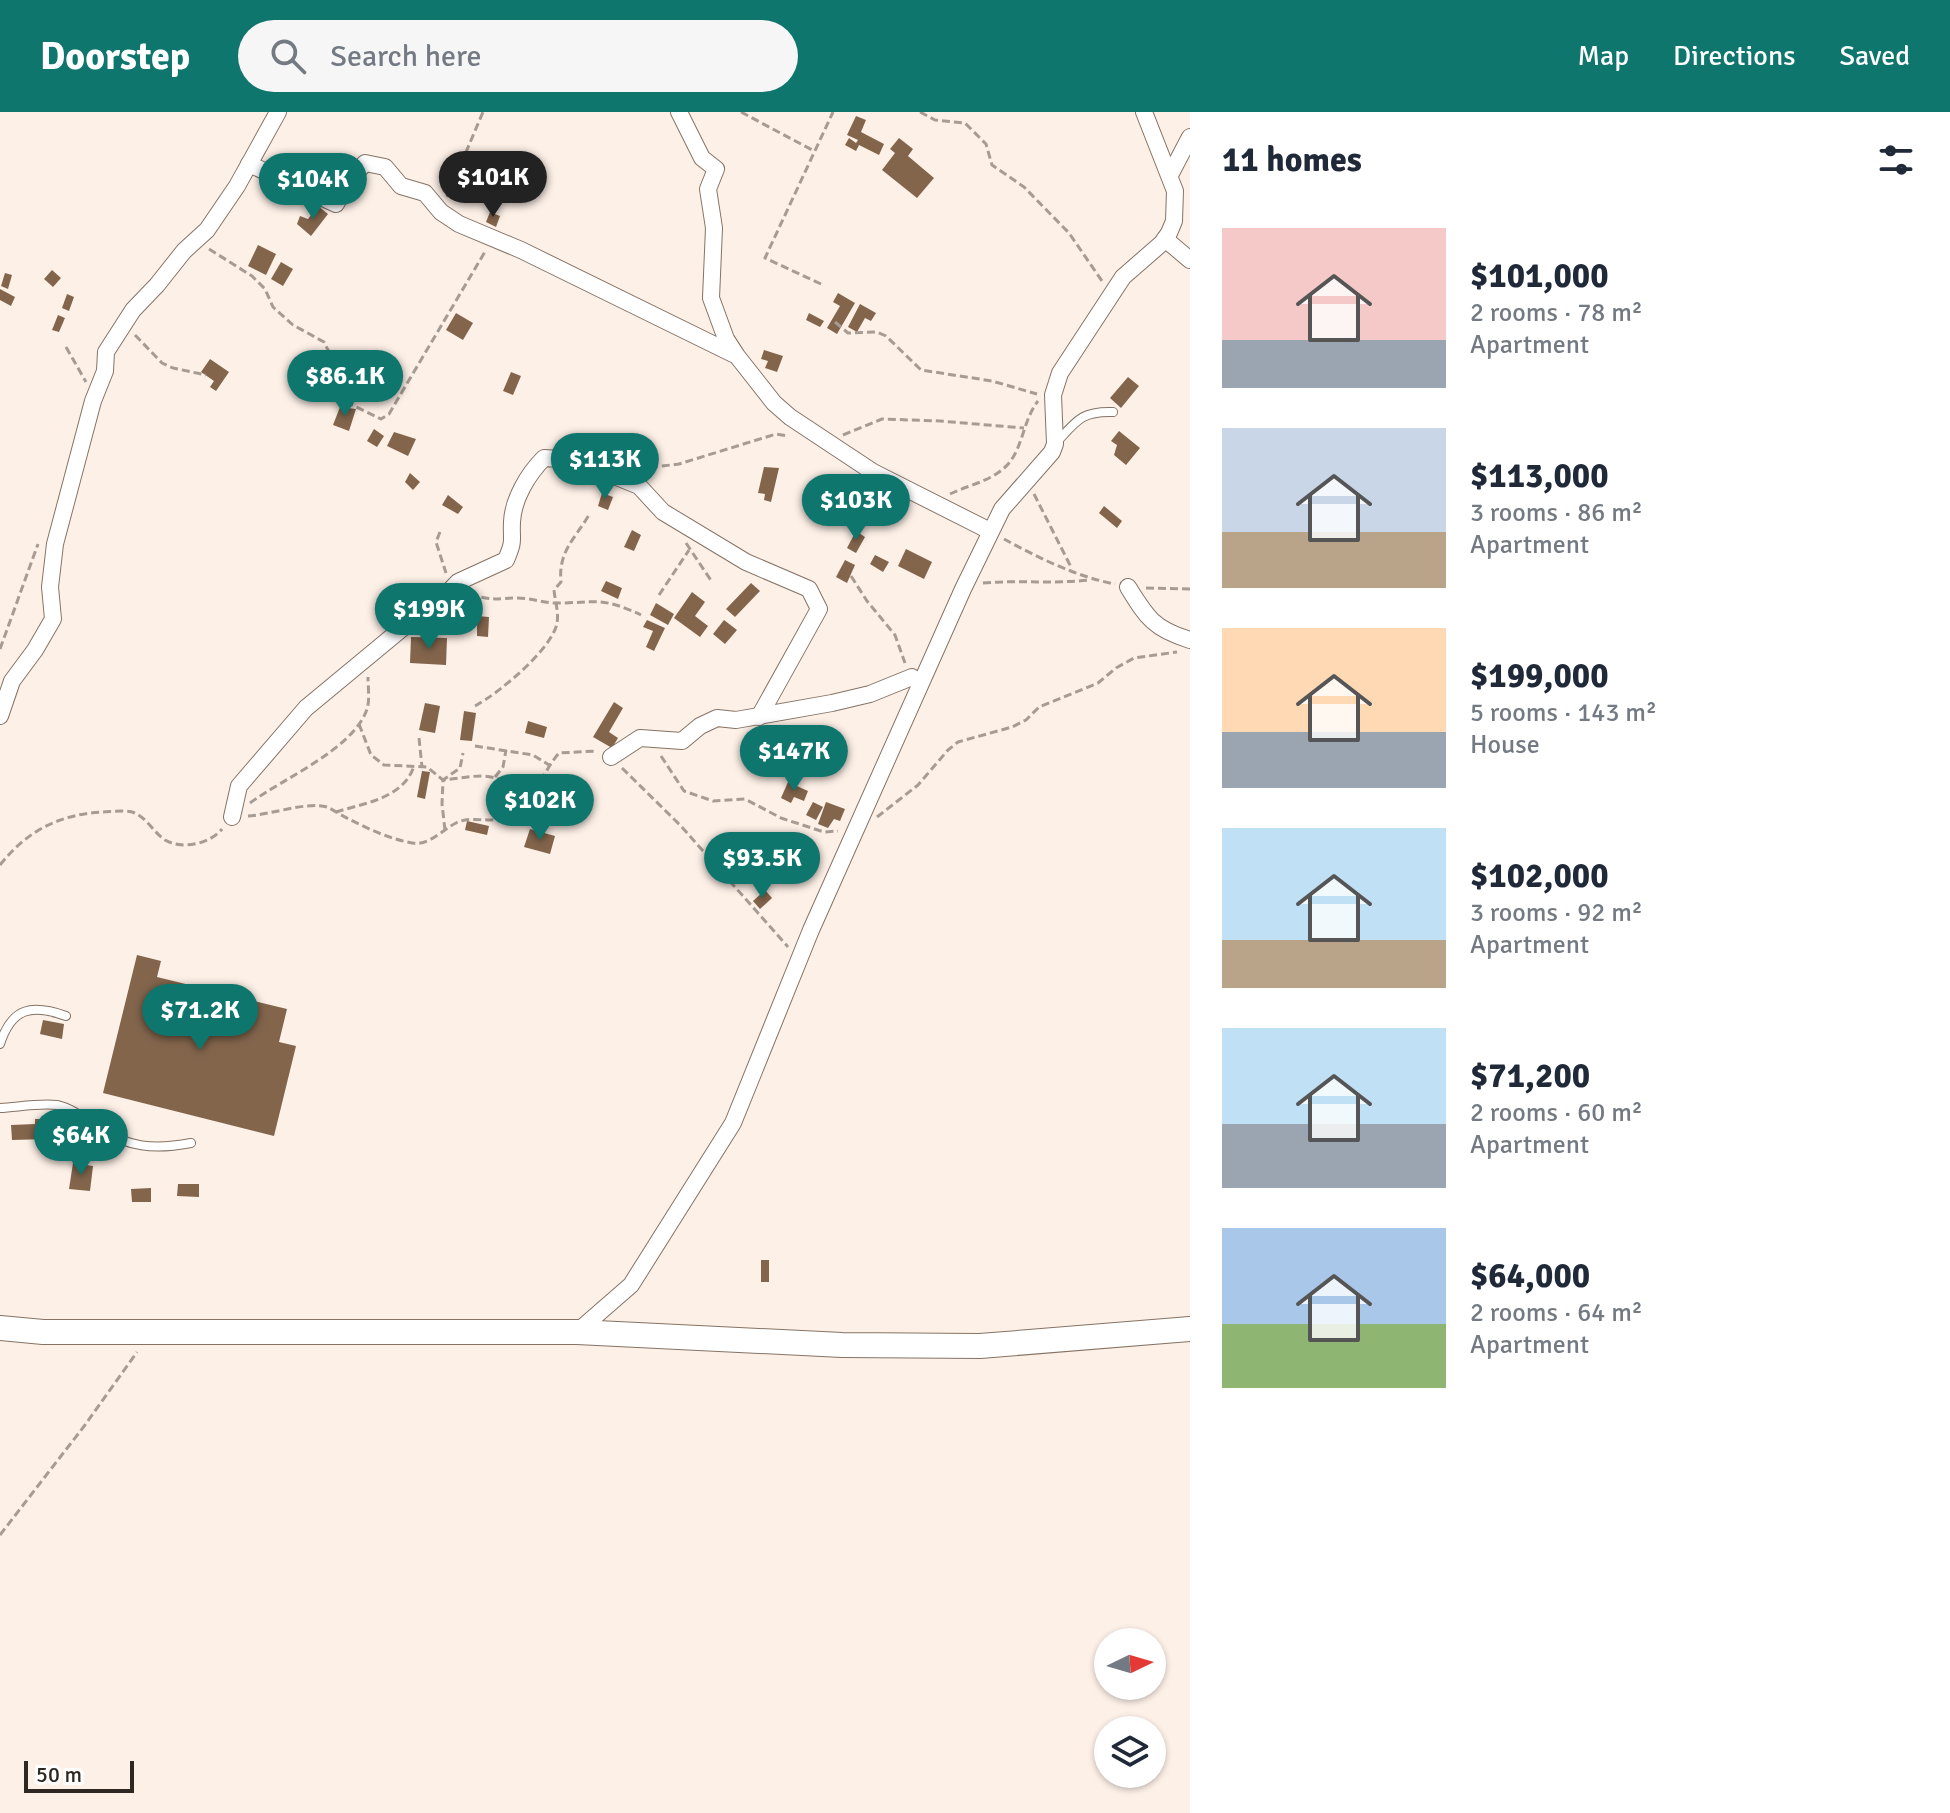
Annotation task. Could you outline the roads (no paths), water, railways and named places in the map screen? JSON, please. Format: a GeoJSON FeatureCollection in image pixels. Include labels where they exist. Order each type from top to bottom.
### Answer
{"type":"FeatureCollection","features":[{"type":"Feature","properties":{"kind":"street"},"geometry":{"type":"LineString","coordinates":[[0,716],[12,681],[53,619],[50,587],[59,527],[93,401],[104,375],[106,352],[133,310],[184,251],[207,230],[278,112]]}},
{"type":"Feature","properties":{"kind":"street"},"geometry":{"type":"LineString","coordinates":[[679,112],[702,158],[716,168],[708,189],[714,228],[711,298],[726,339],[737,356],[774,403],[790,417],[873,472],[990,531]]}},
{"type":"Feature","properties":{"kind":"street"},"geometry":{"type":"LineString","coordinates":[[577,1332],[631,1285],[733,1123],[799,959],[990,531],[1015,491],[1045,463],[1055,444],[1053,395],[1060,373],[1123,277],[1165,239],[1174,221],[1176,206],[1170,175],[1144,112]]}},
{"type":"Feature","properties":{"kind":"street"},"geometry":{"type":"LineString","coordinates":[[1170,175],[1190,137]]}},
{"type":"Feature","properties":{"kind":"street"},"geometry":{"type":"LineString","coordinates":[[249,164],[336,204],[348,182],[365,163],[385,167],[401,186],[425,193],[441,212],[459,224],[737,356]]}},
{"type":"Feature","properties":{"kind":"street"},"geometry":{"type":"LineString","coordinates":[[1165,239],[1190,260]]}},
{"type":"Feature","properties":{"kind":"street"},"geometry":{"type":"LineString","coordinates":[[232,817],[239,786],[306,708],[405,626],[436,605],[458,582],[506,560],[514,541],[512,521],[516,502],[533,469],[544,458],[575,460],[639,486],[663,512],[674,519],[746,562],[809,589],[819,609],[759,717]]}},
{"type":"Feature","properties":{"kind":"street"},"geometry":{"type":"LineString","coordinates":[[1128,587],[1151,622],[1187,646]]}},
{"type":"Feature","properties":{"kind":"street"},"geometry":{"type":"LineString","coordinates":[[611,757],[640,738],[682,741],[700,726],[717,718],[736,720],[759,717],[870,694],[912,677]]}},
{"type":"Feature","properties":{"kind":"street"},"geometry":{"type":"LineString","coordinates":[[0,1328],[43,1332],[577,1332],[842,1345],[980,1346],[1190,1329]]}},
{"type":"Feature","properties":{"kind":"lane"},"geometry":{"type":"LineString","coordinates":[[1055,444],[1089,413],[1113,412]]}},
{"type":"Feature","properties":{"kind":"lane"},"geometry":{"type":"LineString","coordinates":[[0,1044],[13,1016],[26,1010],[48,1010],[66,1016]]}},
{"type":"Feature","properties":{"kind":"lane"},"geometry":{"type":"LineString","coordinates":[[0,1108],[57,1105],[76,1112],[100,1129],[131,1143],[150,1148],[191,1143]]}}]}
